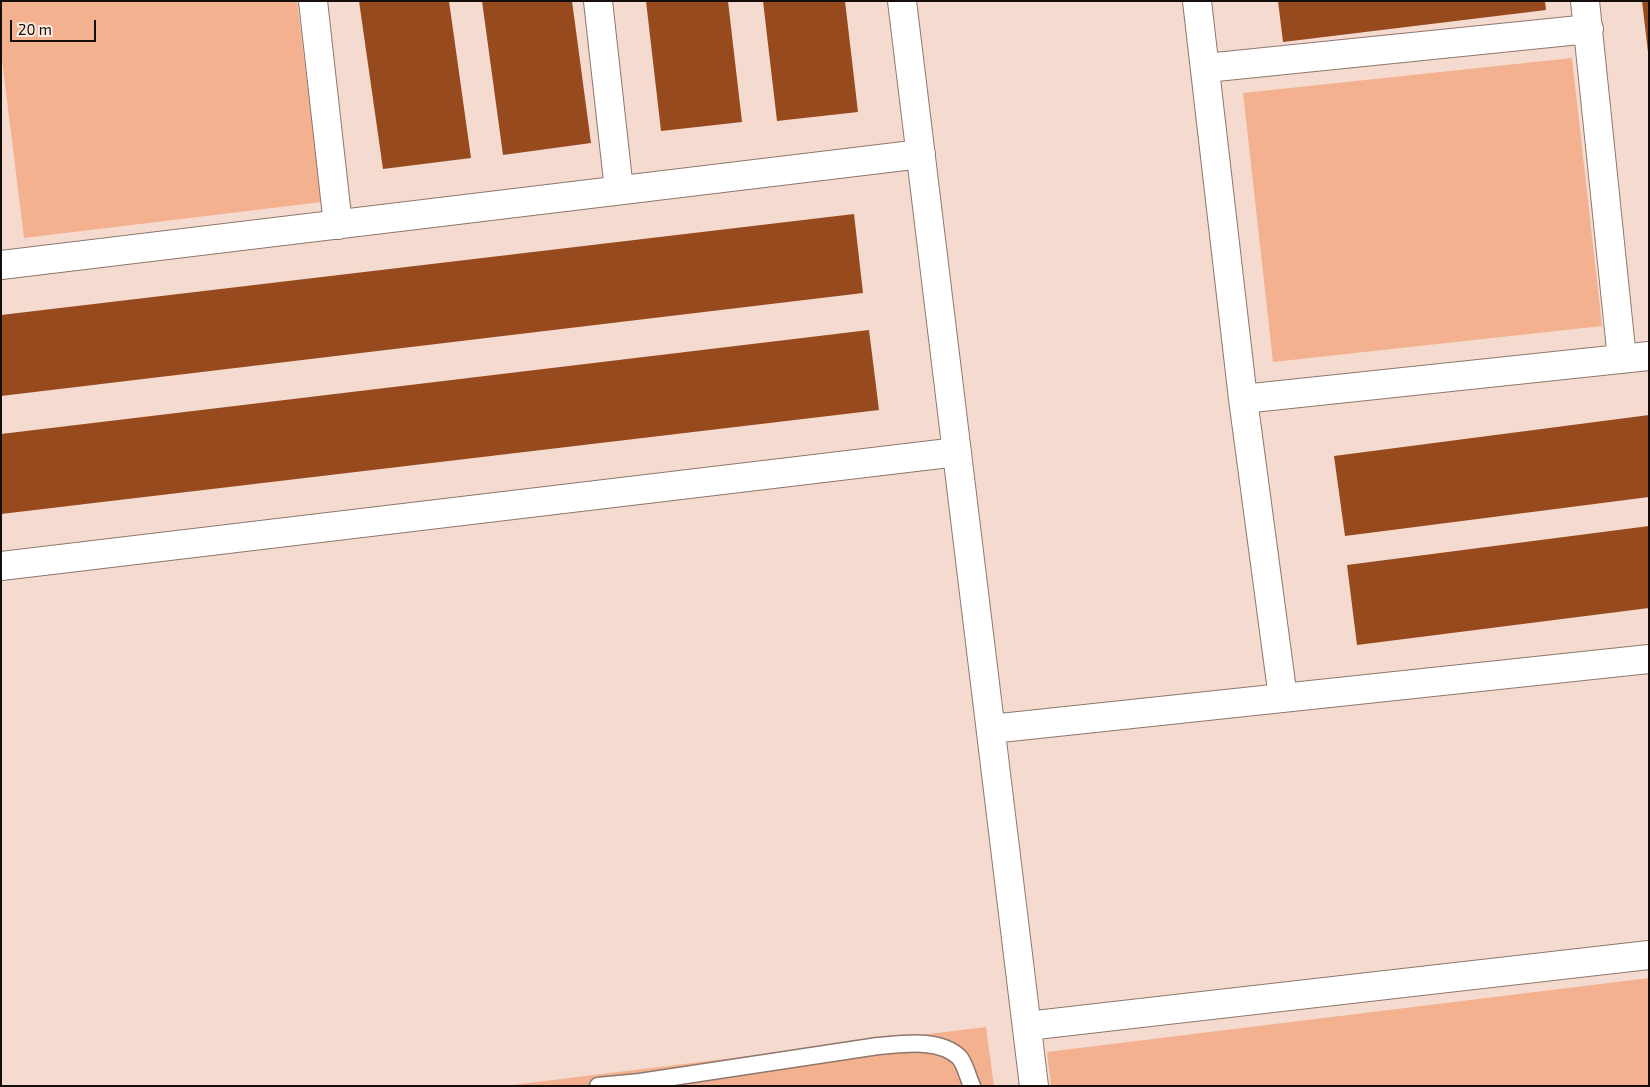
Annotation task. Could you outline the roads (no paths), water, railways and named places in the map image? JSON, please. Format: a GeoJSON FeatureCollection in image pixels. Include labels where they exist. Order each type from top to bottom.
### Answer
{"type":"FeatureCollection","features":[{"type":"Feature","properties":{"kind":"street"},"geometry":{"type":"LineString","coordinates":[[313,1],[338,225]]}},
{"type":"Feature","properties":{"kind":"street"},"geometry":{"type":"LineString","coordinates":[[598,1],[619,190]]}},
{"type":"Feature","properties":{"kind":"street"},"geometry":{"type":"LineString","coordinates":[[902,1],[1034,1086]]}},
{"type":"Feature","properties":{"kind":"street"},"geometry":{"type":"LineString","coordinates":[[1197,1],[1243,399],[1283,698]]}},
{"type":"Feature","properties":{"kind":"street"},"geometry":{"type":"LineString","coordinates":[[1585,1],[1622,359]]}},
{"type":"Feature","properties":{"kind":"street"},"geometry":{"type":"LineString","coordinates":[[1206,68],[1589,29]]}},
{"type":"Feature","properties":{"kind":"street"},"geometry":{"type":"LineString","coordinates":[[1,265],[921,154]]}},
{"type":"Feature","properties":{"kind":"street"},"geometry":{"type":"LineString","coordinates":[[1243,399],[1649,356]]}},
{"type":"Feature","properties":{"kind":"street"},"geometry":{"type":"LineString","coordinates":[[1,566],[957,452]]}},
{"type":"Feature","properties":{"kind":"street"},"geometry":{"type":"LineString","coordinates":[[991,729],[1649,659]]}},
{"type":"Feature","properties":{"kind":"street"},"geometry":{"type":"LineString","coordinates":[[1027,1026],[1649,955]]}},
{"type":"Feature","properties":{"kind":"lane"},"geometry":{"type":"LineString","coordinates":[[598,1086],[640,1082],[878,1046],[916,1044],[946,1048],[960,1058],[972,1086]]}}]}
